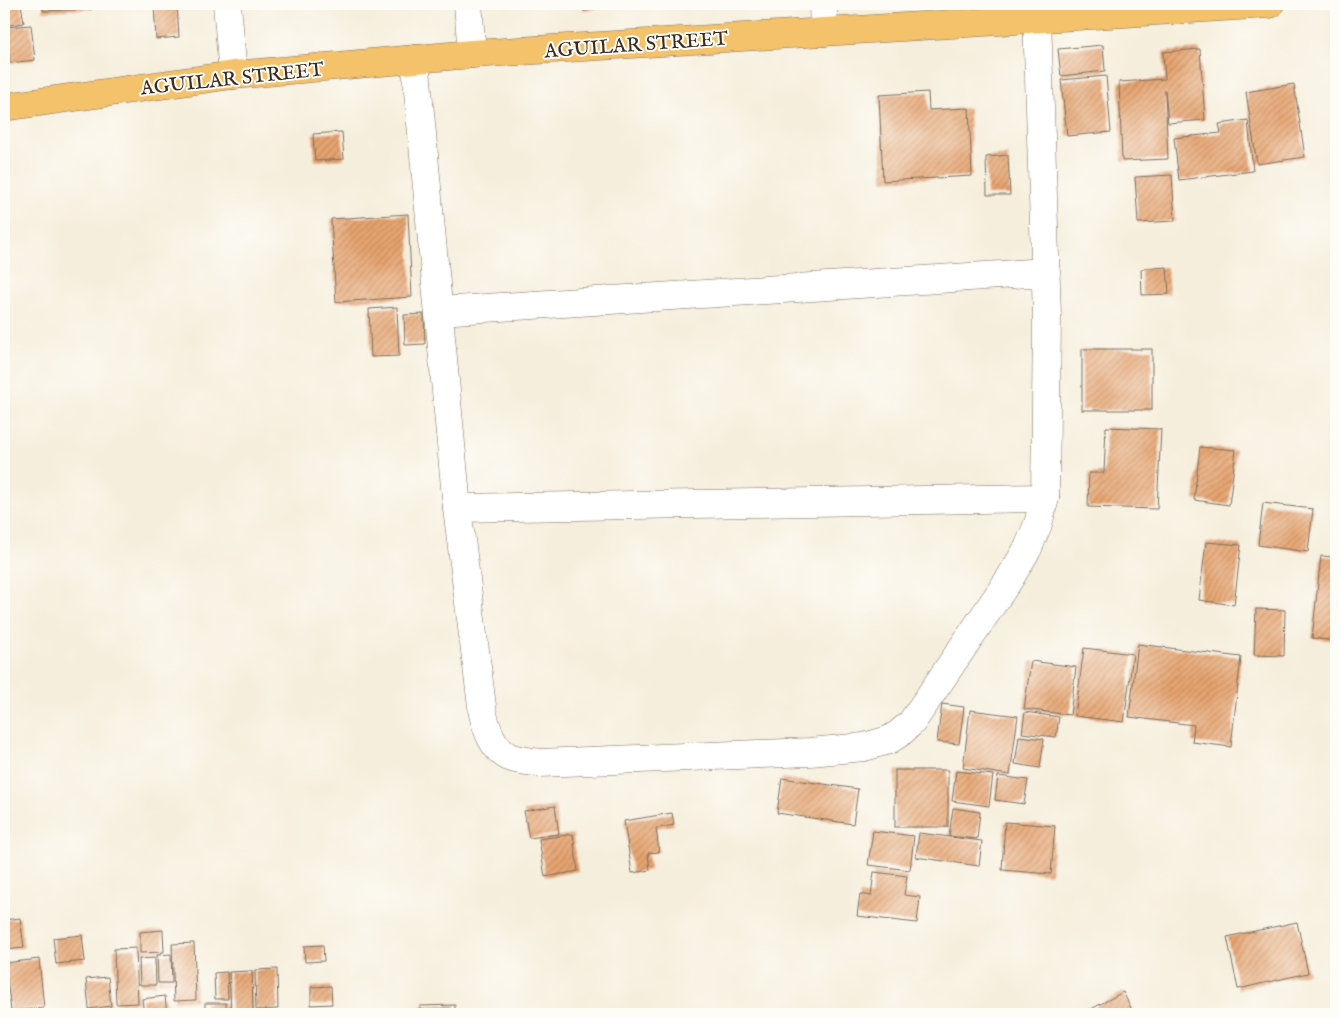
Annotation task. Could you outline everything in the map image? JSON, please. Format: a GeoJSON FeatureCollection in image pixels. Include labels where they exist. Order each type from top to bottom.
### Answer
{"type":"FeatureCollection","features":[{"type":"Feature","properties":{"kind":"main road","name":"AGUILAR STREET"},"geometry":{"type":"LineString","coordinates":[[4,107],[233,75],[472,54],[1270,4]]}},
{"type":"Feature","properties":{"kind":"street"},"geometry":{"type":"LineString","coordinates":[[227,4],[233,75]]}},
{"type":"Feature","properties":{"kind":"street"},"geometry":{"type":"LineString","coordinates":[[468,4],[472,54]]}},
{"type":"Feature","properties":{"kind":"street"},"geometry":{"type":"LineString","coordinates":[[823,4],[824,32]]}},
{"type":"Feature","properties":{"kind":"street"},"geometry":{"type":"LineString","coordinates":[[415,59],[457,508],[483,714],[491,738],[499,749],[508,756],[540,762],[810,752],[864,747],[889,740],[912,722],[1010,578],[1028,548],[1038,524],[1045,498],[1047,316],[1037,18]]}},
{"type":"Feature","properties":{"kind":"street"},"geometry":{"type":"LineString","coordinates":[[439,311],[1046,272]]}},
{"type":"Feature","properties":{"kind":"street"},"geometry":{"type":"LineString","coordinates":[[457,508],[1045,498]]}},
{"type":"Feature","properties":{"kind":"building"},"geometry":{"type":"Polygon","coordinates":[[[4,4],[21,4],[24,23],[4,26],[4,4]]]}},
{"type":"Feature","properties":{"kind":"building"},"geometry":{"type":"Polygon","coordinates":[[[43,4],[92,4],[92,9],[43,11],[43,4]]]}},
{"type":"Feature","properties":{"kind":"building"},"geometry":{"type":"Polygon","coordinates":[[[154,4],[177,4],[179,37],[156,39],[154,4]]]}},
{"type":"Feature","properties":{"kind":"building"},"geometry":{"type":"Polygon","coordinates":[[[582,4],[613,4],[584,11],[582,4]]]}},
{"type":"Feature","properties":{"kind":"building"},"geometry":{"type":"Polygon","coordinates":[[[31,25],[35,60],[10,63],[6,27],[31,25]]]}},
{"type":"Feature","properties":{"kind":"building"},"geometry":{"type":"Polygon","coordinates":[[[1103,45],[1105,71],[1061,76],[1058,49],[1103,45]]]}},
{"type":"Feature","properties":{"kind":"building"},"geometry":{"type":"Polygon","coordinates":[[[1200,49],[1205,120],[1168,123],[1165,90],[1168,159],[1122,161],[1119,82],[1165,79],[1163,52],[1200,49]]]}},
{"type":"Feature","properties":{"kind":"building"},"geometry":{"type":"Polygon","coordinates":[[[1106,76],[1111,132],[1067,136],[1061,80],[1106,76]]]}},
{"type":"Feature","properties":{"kind":"building"},"geometry":{"type":"Polygon","coordinates":[[[1294,84],[1305,157],[1257,164],[1246,92],[1294,84]]]}},
{"type":"Feature","properties":{"kind":"building"},"geometry":{"type":"Polygon","coordinates":[[[928,92],[929,110],[969,108],[972,176],[883,181],[879,95],[928,92]]]}},
{"type":"Feature","properties":{"kind":"building"},"geometry":{"type":"Polygon","coordinates":[[[1248,120],[1253,171],[1179,180],[1174,138],[1221,133],[1219,124],[1248,120]]]}},
{"type":"Feature","properties":{"kind":"building"},"geometry":{"type":"Polygon","coordinates":[[[342,132],[344,159],[315,161],[313,134],[342,132]]]}},
{"type":"Feature","properties":{"kind":"building"},"geometry":{"type":"Polygon","coordinates":[[[1008,155],[1010,195],[987,195],[986,157],[1008,155]]]}},
{"type":"Feature","properties":{"kind":"building"},"geometry":{"type":"Polygon","coordinates":[[[1172,175],[1175,221],[1138,223],[1135,177],[1172,175]]]}},
{"type":"Feature","properties":{"kind":"building"},"geometry":{"type":"Polygon","coordinates":[[[408,214],[412,297],[336,302],[331,219],[408,214]]]}},
{"type":"Feature","properties":{"kind":"building"},"geometry":{"type":"Polygon","coordinates":[[[1167,267],[1169,294],[1142,295],[1141,269],[1167,267]]]}},
{"type":"Feature","properties":{"kind":"building"},"geometry":{"type":"Polygon","coordinates":[[[397,307],[399,356],[371,357],[369,309],[397,307]]]}},
{"type":"Feature","properties":{"kind":"building"},"geometry":{"type":"Polygon","coordinates":[[[424,314],[425,344],[405,345],[404,315],[424,314]]]}},
{"type":"Feature","properties":{"kind":"building"},"geometry":{"type":"Polygon","coordinates":[[[1082,349],[1152,349],[1152,410],[1082,410],[1082,349]]]}},
{"type":"Feature","properties":{"kind":"building"},"geometry":{"type":"Polygon","coordinates":[[[1106,427],[1161,429],[1157,509],[1088,507],[1089,473],[1104,473],[1106,427]]]}},
{"type":"Feature","properties":{"kind":"building"},"geometry":{"type":"Polygon","coordinates":[[[1200,447],[1236,450],[1229,505],[1194,500],[1200,447]]]}},
{"type":"Feature","properties":{"kind":"building"},"geometry":{"type":"Polygon","coordinates":[[[1263,503],[1313,509],[1308,552],[1258,545],[1263,503]]]}},
{"type":"Feature","properties":{"kind":"building"},"geometry":{"type":"Polygon","coordinates":[[[1206,542],[1241,545],[1234,605],[1199,600],[1206,542]]]}},
{"type":"Feature","properties":{"kind":"building"},"geometry":{"type":"Polygon","coordinates":[[[1321,556],[1336,557],[1336,641],[1312,638],[1321,556]]]}},
{"type":"Feature","properties":{"kind":"building"},"geometry":{"type":"Polygon","coordinates":[[[1256,609],[1285,610],[1284,656],[1254,655],[1256,609]]]}},
{"type":"Feature","properties":{"kind":"building"},"geometry":{"type":"Polygon","coordinates":[[[1138,644],[1241,657],[1231,747],[1192,742],[1194,725],[1129,717],[1138,644]]]}},
{"type":"Feature","properties":{"kind":"building"},"geometry":{"type":"Polygon","coordinates":[[[1084,648],[1133,654],[1124,722],[1075,716],[1084,648]]]}},
{"type":"Feature","properties":{"kind":"building"},"geometry":{"type":"Polygon","coordinates":[[[1031,661],[1076,667],[1070,715],[1024,709],[1031,661]]]}},
{"type":"Feature","properties":{"kind":"building"},"geometry":{"type":"Polygon","coordinates":[[[942,704],[964,707],[959,744],[937,742],[942,704]]]}},
{"type":"Feature","properties":{"kind":"building"},"geometry":{"type":"Polygon","coordinates":[[[970,710],[1018,716],[1010,775],[963,768],[970,710]]]}},
{"type":"Feature","properties":{"kind":"building"},"geometry":{"type":"Polygon","coordinates":[[[1025,712],[1059,717],[1056,737],[1022,733],[1025,712]]]}},
{"type":"Feature","properties":{"kind":"building"},"geometry":{"type":"Polygon","coordinates":[[[1019,736],[1044,739],[1040,768],[1015,764],[1019,736]]]}},
{"type":"Feature","properties":{"kind":"building"},"geometry":{"type":"Polygon","coordinates":[[[895,770],[948,770],[948,827],[895,827],[895,770]]]}},
{"type":"Feature","properties":{"kind":"building"},"geometry":{"type":"Polygon","coordinates":[[[956,771],[993,775],[989,806],[952,801],[956,771]]]}},
{"type":"Feature","properties":{"kind":"building"},"geometry":{"type":"Polygon","coordinates":[[[998,776],[1028,780],[1024,804],[995,800],[998,776]]]}},
{"type":"Feature","properties":{"kind":"building"},"geometry":{"type":"Polygon","coordinates":[[[782,778],[858,789],[853,824],[777,813],[782,778]]]}},
{"type":"Feature","properties":{"kind":"building"},"geometry":{"type":"Polygon","coordinates":[[[555,806],[559,834],[529,838],[524,811],[555,806]]]}},
{"type":"Feature","properties":{"kind":"building"},"geometry":{"type":"Polygon","coordinates":[[[953,808],[980,812],[977,839],[949,836],[953,808]]]}},
{"type":"Feature","properties":{"kind":"building"},"geometry":{"type":"Polygon","coordinates":[[[672,813],[674,825],[656,828],[659,852],[648,853],[650,870],[632,873],[624,821],[672,813]]]}},
{"type":"Feature","properties":{"kind":"building"},"geometry":{"type":"Polygon","coordinates":[[[1005,822],[1055,826],[1051,874],[1002,870],[1005,822]]]}},
{"type":"Feature","properties":{"kind":"building"},"geometry":{"type":"Polygon","coordinates":[[[873,831],[914,836],[910,870],[868,865],[873,831]]]}},
{"type":"Feature","properties":{"kind":"building"},"geometry":{"type":"Polygon","coordinates":[[[919,833],[982,841],[979,866],[916,857],[919,833]]]}},
{"type":"Feature","properties":{"kind":"building"},"geometry":{"type":"Polygon","coordinates":[[[573,834],[578,871],[545,877],[539,839],[573,834]]]}},
{"type":"Feature","properties":{"kind":"building"},"geometry":{"type":"Polygon","coordinates":[[[874,872],[907,876],[904,895],[920,897],[917,923],[857,916],[860,894],[871,896],[874,872]]]}},
{"type":"Feature","properties":{"kind":"building"},"geometry":{"type":"Polygon","coordinates":[[[20,918],[24,948],[4,950],[4,920],[20,918]]]}},
{"type":"Feature","properties":{"kind":"building"},"geometry":{"type":"Polygon","coordinates":[[[1297,922],[1308,973],[1238,989],[1227,937],[1297,922]]]}},
{"type":"Feature","properties":{"kind":"building"},"geometry":{"type":"Polygon","coordinates":[[[163,930],[164,952],[140,953],[140,932],[163,930]]]}},
{"type":"Feature","properties":{"kind":"building"},"geometry":{"type":"Polygon","coordinates":[[[82,935],[85,961],[56,964],[53,938],[82,935]]]}},
{"type":"Feature","properties":{"kind":"building"},"geometry":{"type":"Polygon","coordinates":[[[194,943],[196,1000],[174,1001],[172,944],[194,943]]]}},
{"type":"Feature","properties":{"kind":"building"},"geometry":{"type":"Polygon","coordinates":[[[323,945],[324,961],[305,962],[304,946],[323,945]]]}},
{"type":"Feature","properties":{"kind":"building"},"geometry":{"type":"Polygon","coordinates":[[[136,948],[138,1003],[116,1004],[114,949],[136,948]]]}},
{"type":"Feature","properties":{"kind":"building"},"geometry":{"type":"Polygon","coordinates":[[[171,954],[172,983],[158,983],[157,955],[171,954]]]}},
{"type":"Feature","properties":{"kind":"building"},"geometry":{"type":"Polygon","coordinates":[[[155,958],[156,985],[140,985],[139,959],[155,958]]]}},
{"type":"Feature","properties":{"kind":"building"},"geometry":{"type":"Polygon","coordinates":[[[39,959],[44,1008],[11,1011],[5,963],[39,959]]]}},
{"type":"Feature","properties":{"kind":"building"},"geometry":{"type":"Polygon","coordinates":[[[277,969],[278,1009],[256,1010],[255,970],[277,969]]]}},
{"type":"Feature","properties":{"kind":"building"},"geometry":{"type":"Polygon","coordinates":[[[252,971],[253,1012],[231,1012],[229,972],[252,971]]]}},
{"type":"Feature","properties":{"kind":"building"},"geometry":{"type":"Polygon","coordinates":[[[227,972],[228,999],[215,999],[214,973],[227,972]]]}},
{"type":"Feature","properties":{"kind":"building"},"geometry":{"type":"Polygon","coordinates":[[[108,977],[111,1006],[89,1009],[86,979],[108,977]]]}},
{"type":"Feature","properties":{"kind":"building"},"geometry":{"type":"Polygon","coordinates":[[[331,986],[332,1004],[311,1005],[311,987],[331,986]]]}},
{"type":"Feature","properties":{"kind":"building"},"geometry":{"type":"Polygon","coordinates":[[[1123,992],[1134,1014],[1082,1014],[1123,992]]]}},
{"type":"Feature","properties":{"kind":"building"},"geometry":{"type":"Polygon","coordinates":[[[165,996],[167,1014],[144,1014],[142,999],[165,996]]]}},
{"type":"Feature","properties":{"kind":"building"},"geometry":{"type":"Polygon","coordinates":[[[205,1003],[226,1003],[226,1014],[205,1014],[205,1003]]]}},
{"type":"Feature","properties":{"kind":"building"},"geometry":{"type":"Polygon","coordinates":[[[455,1005],[455,1014],[420,1014],[420,1006],[455,1005]]]}}]}
